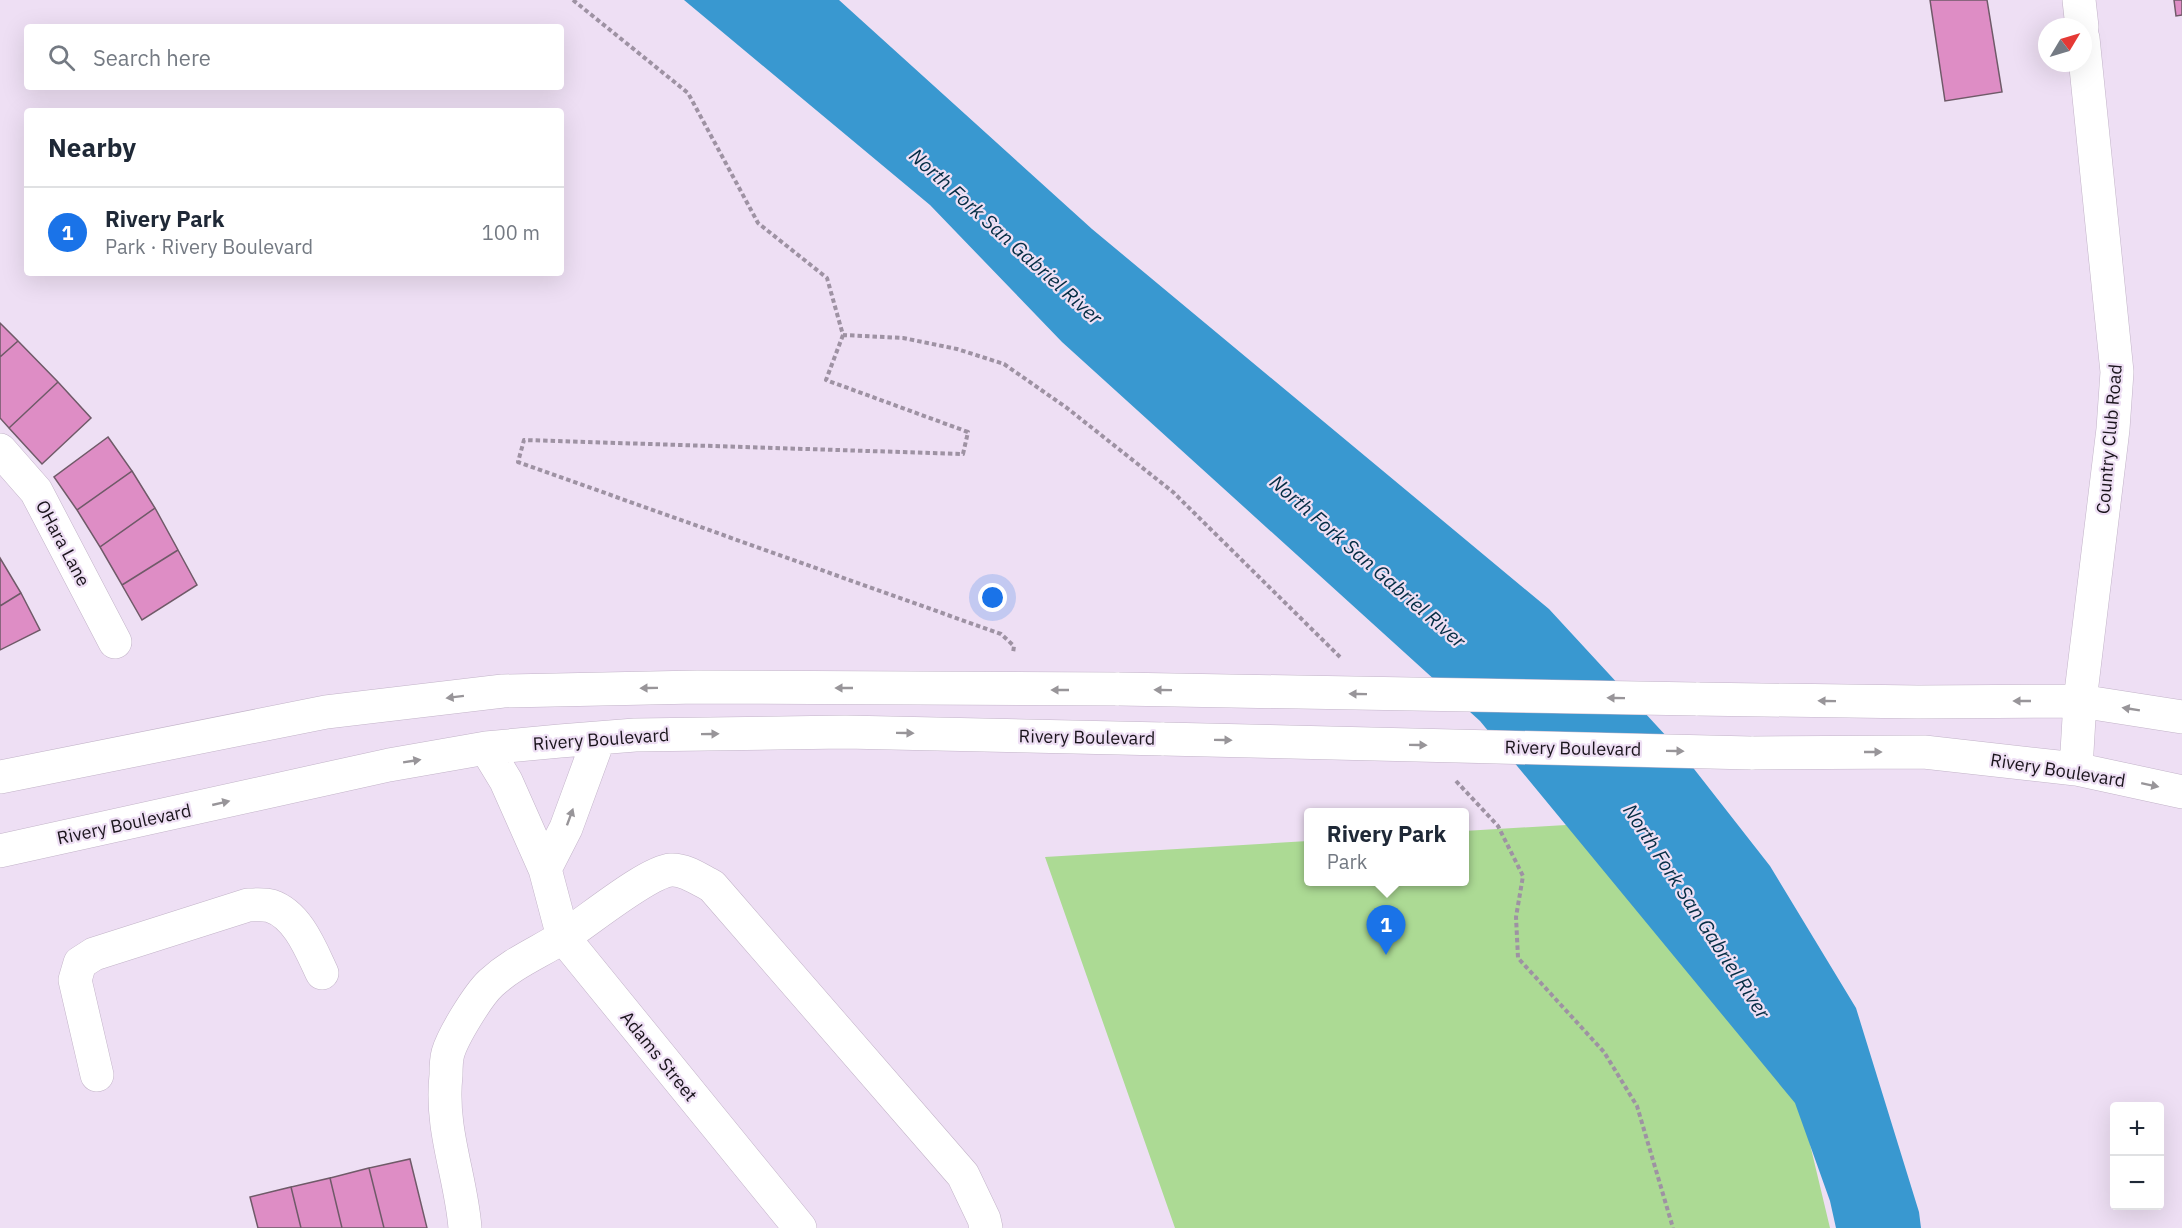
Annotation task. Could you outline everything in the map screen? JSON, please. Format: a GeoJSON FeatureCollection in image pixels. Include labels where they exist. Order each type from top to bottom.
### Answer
{"type":"FeatureCollection","features":[{"type":"Feature","properties":{"kind":"street"},"geometry":{"type":"LineString","coordinates":[[2079,0],[2081,18]]}},
{"type":"Feature","properties":{"kind":"street","name":"Country Club Road"},"geometry":{"type":"LineString","coordinates":[[2076,769],[2080,701],[2113,429],[2117,372],[2086,72]]}},
{"type":"Feature","properties":{"kind":"street","name":"OHara Lane"},"geometry":{"type":"LineString","coordinates":[[0,450],[36,491],[115,642]]}},
{"type":"Feature","properties":{"kind":"street"},"geometry":{"type":"LineString","coordinates":[[0,777],[326,712],[503,691],[697,687],[1119,690],[1918,702],[2080,701],[2182,717]]}},
{"type":"Feature","properties":{"kind":"street","name":"Rivery Boulevard"},"geometry":{"type":"LineString","coordinates":[[0,851],[389,765],[486,748],[635,735],[845,732],[1751,753],[1924,752],[2076,769],[2182,792]]}},
{"type":"Feature","properties":{"kind":"street"},"geometry":{"type":"LineString","coordinates":[[545,870],[566,828],[599,738]]}},
{"type":"Feature","properties":{"kind":"street","name":"Adams Street"},"geometry":{"type":"LineString","coordinates":[[486,748],[506,781],[545,870],[562,938],[800,1228]]}},
{"type":"Feature","properties":{"kind":"street"},"geometry":{"type":"LineString","coordinates":[[465,1228],[463,1206],[450,1154],[444,1097],[448,1053],[464,1021],[489,985],[517,962],[562,938],[651,876],[671,870],[691,874],[712,886],[963,1175],[986,1228]]}},
{"type":"Feature","properties":{"kind":"street"},"geometry":{"type":"LineString","coordinates":[[97,1076],[75,980],[80,963],[94,954],[248,905],[271,906],[289,918],[304,937],[322,973]]}},
{"type":"Feature","properties":{"kind":"path"},"geometry":{"type":"LineString","coordinates":[[573,0],[688,93],[758,223],[827,278],[843,335],[826,380],[968,432],[963,454],[524,440],[518,462],[1001,634],[1014,646],[1012,690]]}},
{"type":"Feature","properties":{"kind":"path"},"geometry":{"type":"LineString","coordinates":[[843,335],[903,338],[957,349],[1004,364],[1067,408],[1173,492],[1348,665]]}},
{"type":"Feature","properties":{"kind":"path"},"geometry":{"type":"LineString","coordinates":[[1450,775],[1498,826],[1522,876],[1516,917],[1518,958],[1605,1052],[1637,1106],[1673,1228]]}},
{"type":"Feature","properties":{"kind":"green space"},"geometry":{"type":"Polygon","coordinates":[[[1566,825],[1788,1052],[1830,1228],[1175,1228],[1045,857],[1304,841],[1304,886],[1469,886],[1469,831],[1566,825]]]}},
{"type":"Feature","properties":{"kind":"water","name":"North Fork San Gabriel River"},"geometry":{"type":"Polygon","coordinates":[[[684,0],[839,0],[1092,229],[1549,609],[1680,751],[1770,866],[1856,1008],[1919,1212],[1921,1228],[1836,1228],[1830,1201],[1795,1103],[1480,721],[1062,342],[930,205],[684,0]]]}},
{"type":"Feature","properties":{"kind":"building"},"geometry":{"type":"Polygon","coordinates":[[[1930,0],[1987,0],[2002,92],[1945,101],[1930,0]]]}},
{"type":"Feature","properties":{"kind":"building"},"geometry":{"type":"Polygon","coordinates":[[[2174,0],[2182,0],[2182,15],[2176,16],[2174,0]]]}},
{"type":"Feature","properties":{"kind":"building"},"geometry":{"type":"Polygon","coordinates":[[[0,323],[18,341],[0,357],[0,323]]]}},
{"type":"Feature","properties":{"kind":"building"},"geometry":{"type":"Polygon","coordinates":[[[18,341],[58,382],[9,428],[0,418],[0,357],[18,341]]]}},
{"type":"Feature","properties":{"kind":"building"},"geometry":{"type":"Polygon","coordinates":[[[58,382],[91,418],[42,464],[9,428],[58,382]]]}},
{"type":"Feature","properties":{"kind":"building"},"geometry":{"type":"Polygon","coordinates":[[[108,437],[132,471],[77,510],[54,477],[108,437]]]}},
{"type":"Feature","properties":{"kind":"building"},"geometry":{"type":"Polygon","coordinates":[[[132,471],[155,508],[100,547],[77,510],[132,471]]]}},
{"type":"Feature","properties":{"kind":"building"},"geometry":{"type":"Polygon","coordinates":[[[155,508],[178,550],[122,585],[100,547],[155,508]]]}},
{"type":"Feature","properties":{"kind":"building"},"geometry":{"type":"Polygon","coordinates":[[[178,550],[197,585],[142,620],[122,585],[178,550]]]}},
{"type":"Feature","properties":{"kind":"building"},"geometry":{"type":"Polygon","coordinates":[[[0,558],[21,593],[0,606],[0,558]]]}},
{"type":"Feature","properties":{"kind":"building"},"geometry":{"type":"Polygon","coordinates":[[[21,593],[40,630],[0,650],[0,606],[21,593]]]}},
{"type":"Feature","properties":{"kind":"building"},"geometry":{"type":"Polygon","coordinates":[[[410,1159],[427,1228],[384,1228],[369,1168],[410,1159]]]}},
{"type":"Feature","properties":{"kind":"building"},"geometry":{"type":"Polygon","coordinates":[[[369,1168],[384,1228],[342,1228],[330,1178],[369,1168]]]}},
{"type":"Feature","properties":{"kind":"building"},"geometry":{"type":"Polygon","coordinates":[[[330,1178],[342,1228],[301,1228],[291,1187],[330,1178]]]}},
{"type":"Feature","properties":{"kind":"building"},"geometry":{"type":"Polygon","coordinates":[[[291,1187],[301,1228],[258,1228],[250,1197],[291,1187]]]}},
{"type":"Feature","properties":{"kind":"place","name":"Rivery Park"},"geometry":{"type":"Point","coordinates":[1386,955]}}]}
